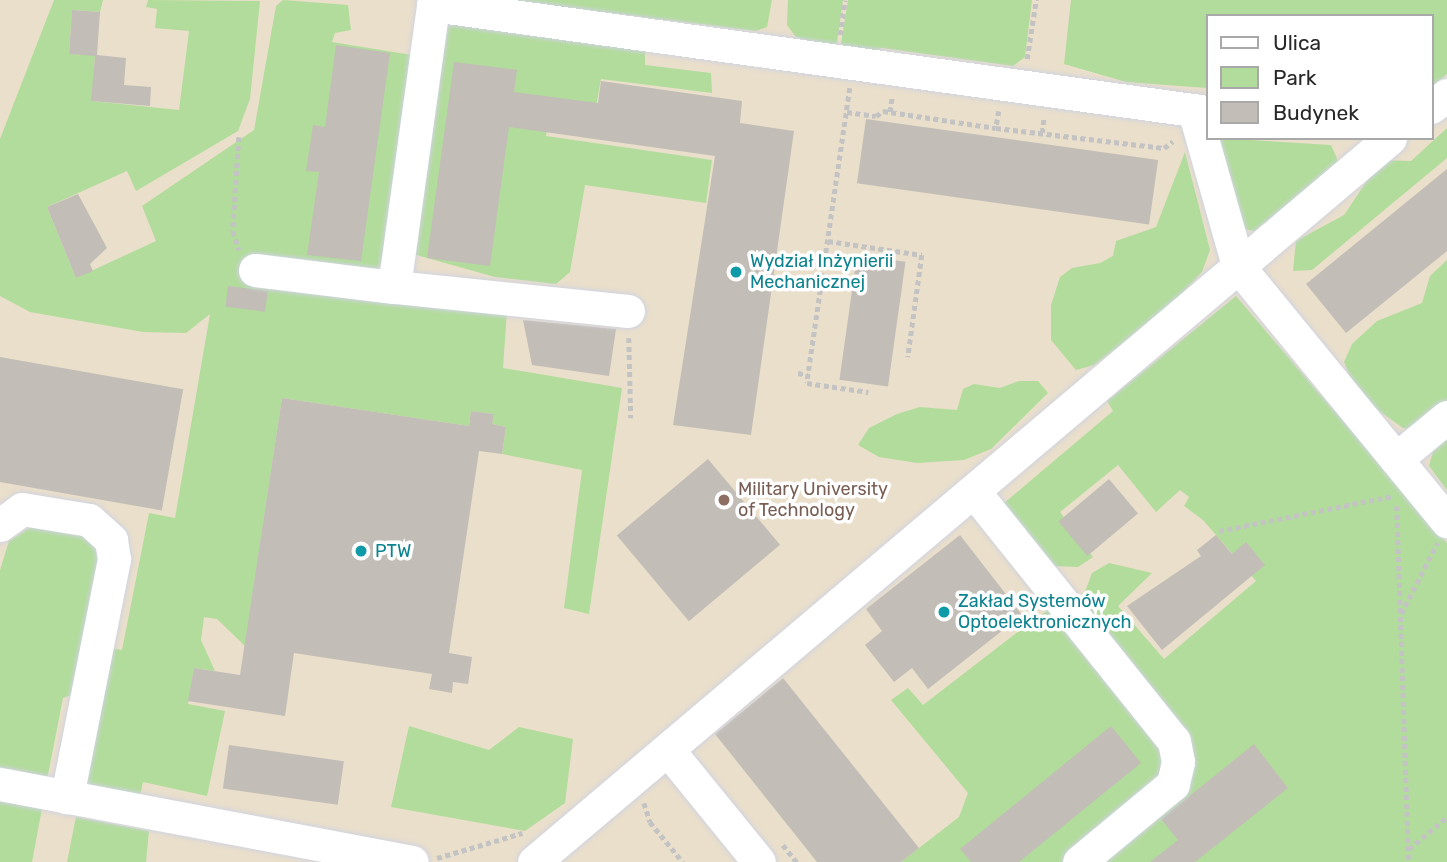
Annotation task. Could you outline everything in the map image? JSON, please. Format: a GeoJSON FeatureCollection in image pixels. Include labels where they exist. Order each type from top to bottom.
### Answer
{"type":"FeatureCollection","features":[{"type":"Feature","properties":{"kind":"lane"},"geometry":{"type":"LineString","coordinates":[[394,287],[433,5],[479,7],[1200,111],[1206,135]]}},
{"type":"Feature","properties":{"kind":"lane"},"geometry":{"type":"LineString","coordinates":[[1207,140],[1238,266],[1396,459],[1445,527]]}},
{"type":"Feature","properties":{"kind":"lane"},"geometry":{"type":"LineString","coordinates":[[534,862],[975,493],[1381,140]]}},
{"type":"Feature","properties":{"kind":"lane"},"geometry":{"type":"LineString","coordinates":[[255,270],[628,311]]}},
{"type":"Feature","properties":{"kind":"lane"},"geometry":{"type":"LineString","coordinates":[[1396,459],[1447,417]]}},
{"type":"Feature","properties":{"kind":"lane"},"geometry":{"type":"LineString","coordinates":[[975,493],[1174,741],[1178,762],[1173,783],[1079,862]]}},
{"type":"Feature","properties":{"kind":"lane"},"geometry":{"type":"LineString","coordinates":[[0,524],[22,509],[89,520],[111,540],[114,559],[67,797]]}},
{"type":"Feature","properties":{"kind":"lane"},"geometry":{"type":"LineString","coordinates":[[668,750],[759,862]]}},
{"type":"Feature","properties":{"kind":"lane"},"geometry":{"type":"LineString","coordinates":[[0,784],[420,859]]}},
{"type":"Feature","properties":{"kind":"path"},"geometry":{"type":"LineString","coordinates":[[854,63],[807,383],[868,392]]}},
{"type":"Feature","properties":{"kind":"path"},"geometry":{"type":"LineString","coordinates":[[1042,133],[1047,110]]}},
{"type":"Feature","properties":{"kind":"path"},"geometry":{"type":"LineString","coordinates":[[847,112],[876,116],[883,111],[996,128]]}},
{"type":"Feature","properties":{"kind":"path"},"geometry":{"type":"LineString","coordinates":[[239,137],[233,231],[255,270]]}},
{"type":"Feature","properties":{"kind":"path"},"geometry":{"type":"LineString","coordinates":[[828,241],[922,255],[908,357]]}},
{"type":"Feature","properties":{"kind":"path"},"geometry":{"type":"LineString","coordinates":[[628,311],[631,418]]}},
{"type":"Feature","properties":{"kind":"path"},"geometry":{"type":"LineString","coordinates":[[797,373],[808,374]]}},
{"type":"Feature","properties":{"kind":"path"},"geometry":{"type":"LineString","coordinates":[[1219,531],[1397,495],[1409,862]]}},
{"type":"Feature","properties":{"kind":"path"},"geometry":{"type":"LineString","coordinates":[[1401,614],[1445,527]]}},
{"type":"Feature","properties":{"kind":"path"},"geometry":{"type":"LineString","coordinates":[[643,796],[650,822],[683,862]]}},
{"type":"Feature","properties":{"kind":"path"},"geometry":{"type":"LineString","coordinates":[[1409,849],[1447,817]]}},
{"type":"Feature","properties":{"kind":"path"},"geometry":{"type":"LineString","coordinates":[[420,859],[442,859],[536,829]]}},
{"type":"Feature","properties":{"kind":"shaded area","name":"Military University of Technology"},"geometry":{"type":"Polygon","coordinates":[[[0,0],[1447,0],[1447,862],[0,862],[0,0]]]}},
{"type":"Feature","properties":{"kind":"green space"},"geometry":{"type":"Polygon","coordinates":[[[54,0],[103,0],[100,12],[72,10],[69,54],[95,55],[92,101],[179,110],[189,31],[155,28],[157,9],[146,7],[148,0],[260,1],[250,99],[238,131],[136,191],[127,171],[47,207],[76,278],[156,241],[142,206],[254,130],[276,6],[283,0],[348,5],[351,30],[335,33],[332,42],[418,56],[392,247],[377,269],[507,311],[503,368],[622,388],[589,614],[564,608],[582,470],[502,454],[506,427],[492,424],[494,414],[471,411],[469,426],[282,398],[245,646],[217,619],[204,617],[201,640],[215,671],[194,668],[188,704],[225,711],[207,796],[143,782],[140,796],[79,785],[105,647],[122,650],[149,513],[175,518],[210,314],[186,333],[143,332],[30,312],[0,296],[0,139],[54,0]]]}},
{"type":"Feature","properties":{"kind":"green space"},"geometry":{"type":"Polygon","coordinates":[[[505,0],[772,0],[767,27],[756,31],[505,0]]]}},
{"type":"Feature","properties":{"kind":"green space"},"geometry":{"type":"Polygon","coordinates":[[[788,0],[843,0],[836,49],[796,37],[787,25],[788,0]]]}},
{"type":"Feature","properties":{"kind":"green space"},"geometry":{"type":"Polygon","coordinates":[[[848,0],[1032,0],[1025,57],[1013,66],[882,48],[867,53],[840,50],[848,0]]]}},
{"type":"Feature","properties":{"kind":"green space"},"geometry":{"type":"Polygon","coordinates":[[[1071,0],[1447,0],[1447,74],[1433,86],[1433,14],[1206,14],[1206,88],[1126,82],[1064,64],[1071,0]]]}},
{"type":"Feature","properties":{"kind":"green space"},"geometry":{"type":"Polygon","coordinates":[[[448,22],[645,50],[645,65],[711,73],[712,93],[601,79],[596,107],[550,102],[546,136],[712,160],[706,203],[585,185],[570,272],[556,284],[495,277],[413,254],[448,22]]]}},
{"type":"Feature","properties":{"kind":"green space"},"geometry":{"type":"Polygon","coordinates":[[[1447,128],[1447,158],[1312,270],[1293,271],[1296,241],[1344,215],[1381,160],[1411,161],[1447,128]]]}},
{"type":"Feature","properties":{"kind":"green space"},"geometry":{"type":"Polygon","coordinates":[[[1219,140],[1331,145],[1339,163],[1254,231],[1244,229],[1219,140]]]}},
{"type":"Feature","properties":{"kind":"green space"},"geometry":{"type":"Polygon","coordinates":[[[1185,152],[1210,250],[1202,272],[1166,310],[1094,365],[1076,370],[1051,340],[1051,305],[1060,277],[1072,268],[1100,263],[1113,256],[1116,241],[1156,227],[1185,152]]]}},
{"type":"Feature","properties":{"kind":"green space"},"geometry":{"type":"Polygon","coordinates":[[[1447,260],[1447,410],[1419,430],[1403,428],[1357,395],[1344,362],[1352,344],[1377,321],[1422,303],[1430,276],[1447,260]]]}},
{"type":"Feature","properties":{"kind":"green space"},"geometry":{"type":"Polygon","coordinates":[[[1236,296],[1447,543],[1447,862],[901,862],[959,817],[968,793],[891,700],[908,688],[923,705],[1037,617],[1051,609],[1079,608],[1092,573],[1109,563],[1152,573],[1118,606],[1164,659],[1256,581],[1203,520],[1184,506],[1189,497],[1180,490],[1156,512],[1118,465],[1060,512],[1093,557],[1078,567],[1051,566],[1003,504],[1113,411],[1107,401],[1236,296]]]}},
{"type":"Feature","properties":{"kind":"green space"},"geometry":{"type":"Polygon","coordinates":[[[1019,381],[1038,381],[1048,393],[991,449],[964,460],[917,463],[879,457],[858,445],[869,428],[897,414],[920,407],[957,410],[963,389],[974,384],[1000,388],[1019,381]]]}},
{"type":"Feature","properties":{"kind":"green space"},"geometry":{"type":"Polygon","coordinates":[[[1447,437],[1447,490],[1429,466],[1434,448],[1447,437]]]}},
{"type":"Feature","properties":{"kind":"green space"},"geometry":{"type":"Polygon","coordinates":[[[37,523],[77,530],[96,550],[98,567],[72,695],[63,698],[46,785],[0,776],[0,570],[9,541],[37,523]]]}},
{"type":"Feature","properties":{"kind":"green space"},"geometry":{"type":"Polygon","coordinates":[[[409,726],[489,750],[519,727],[573,739],[565,803],[525,831],[391,807],[409,726]]]}},
{"type":"Feature","properties":{"kind":"green space"},"geometry":{"type":"Polygon","coordinates":[[[0,795],[43,803],[32,862],[0,862],[0,795]]]}},
{"type":"Feature","properties":{"kind":"green space"},"geometry":{"type":"Polygon","coordinates":[[[76,817],[149,831],[146,862],[67,862],[76,817]]]}},
{"type":"Feature","properties":{"kind":"building"},"geometry":{"type":"Polygon","coordinates":[[[72,10],[100,12],[97,55],[126,58],[124,85],[151,87],[150,106],[91,101],[95,56],[69,54],[72,10]]]}},
{"type":"Feature","properties":{"kind":"building"},"geometry":{"type":"Polygon","coordinates":[[[336,45],[390,53],[361,261],[307,255],[319,172],[306,171],[313,125],[325,127],[336,45]]]}},
{"type":"Feature","properties":{"kind":"building","name":"Wydział Inżynierii Mechanicznej"},"geometry":{"type":"Polygon","coordinates":[[[454,62],[517,70],[514,92],[598,103],[601,81],[742,101],[740,123],[794,131],[751,435],[673,425],[715,156],[509,127],[490,266],[427,258],[454,62]]]}},
{"type":"Feature","properties":{"kind":"building"},"geometry":{"type":"Polygon","coordinates":[[[866,119],[1158,160],[1149,224],[857,183],[866,119]]]}},
{"type":"Feature","properties":{"kind":"building"},"geometry":{"type":"Polygon","coordinates":[[[1447,169],[1447,251],[1346,333],[1306,284],[1447,169]]]}},
{"type":"Feature","properties":{"kind":"building"},"geometry":{"type":"Polygon","coordinates":[[[78,194],[107,248],[90,264],[93,271],[76,278],[47,207],[78,194]]]}},
{"type":"Feature","properties":{"kind":"building"},"geometry":{"type":"Polygon","coordinates":[[[857,255],[906,262],[888,387],[839,380],[857,255]]]}},
{"type":"Feature","properties":{"kind":"building"},"geometry":{"type":"Polygon","coordinates":[[[228,286],[268,291],[265,312],[225,307],[228,286]]]}},
{"type":"Feature","properties":{"kind":"building"},"geometry":{"type":"Polygon","coordinates":[[[523,320],[616,329],[609,376],[532,365],[523,320]]]}},
{"type":"Feature","properties":{"kind":"building"},"geometry":{"type":"Polygon","coordinates":[[[0,357],[183,389],[162,510],[0,482],[0,357]]]}},
{"type":"Feature","properties":{"kind":"building","name":"PTW"},"geometry":{"type":"Polygon","coordinates":[[[282,398],[469,426],[471,411],[494,414],[492,424],[506,427],[502,454],[479,451],[449,653],[472,657],[468,684],[453,682],[452,693],[429,689],[432,674],[294,653],[285,716],[188,701],[194,668],[240,675],[282,398]]]}},
{"type":"Feature","properties":{"kind":"building"},"geometry":{"type":"Polygon","coordinates":[[[708,459],[780,545],[689,621],[617,535],[708,459]]]}},
{"type":"Feature","properties":{"kind":"building"},"geometry":{"type":"Polygon","coordinates":[[[1109,479],[1138,513],[1087,556],[1058,521],[1109,479]]]}},
{"type":"Feature","properties":{"kind":"building","name":"Zakład Systemów Optoelektronicznych"},"geometry":{"type":"Polygon","coordinates":[[[960,535],[1022,615],[928,689],[912,668],[894,682],[865,645],[882,631],[866,609],[960,535]]]}},
{"type":"Feature","properties":{"kind":"building"},"geometry":{"type":"Polygon","coordinates":[[[1216,535],[1232,554],[1246,542],[1265,565],[1162,650],[1127,606],[1201,556],[1197,550],[1216,535]]]}},
{"type":"Feature","properties":{"kind":"building"},"geometry":{"type":"Polygon","coordinates":[[[783,678],[919,848],[901,862],[817,862],[715,734],[783,678]]]}},
{"type":"Feature","properties":{"kind":"building"},"geometry":{"type":"Polygon","coordinates":[[[1111,726],[1141,763],[1019,862],[971,862],[960,849],[1111,726]]]}},
{"type":"Feature","properties":{"kind":"building"},"geometry":{"type":"Polygon","coordinates":[[[1254,744],[1288,788],[1195,862],[1150,862],[1178,840],[1161,819],[1254,744]]]}},
{"type":"Feature","properties":{"kind":"building"},"geometry":{"type":"Polygon","coordinates":[[[229,745],[344,761],[338,805],[223,789],[229,745]]]}},
{"type":"Feature","properties":{"kind":"place","name":"Wydział Inżynierii Mechanicznej"},"geometry":{"type":"Point","coordinates":[736,272]}},
{"type":"Feature","properties":{"kind":"place","name":"Military University of Technology"},"geometry":{"type":"Point","coordinates":[724,500]}},
{"type":"Feature","properties":{"kind":"place","name":"PTW"},"geometry":{"type":"Point","coordinates":[361,551]}},
{"type":"Feature","properties":{"kind":"place","name":"Zakład Systemów Optoelektronicznych"},"geometry":{"type":"Point","coordinates":[944,612]}}]}
